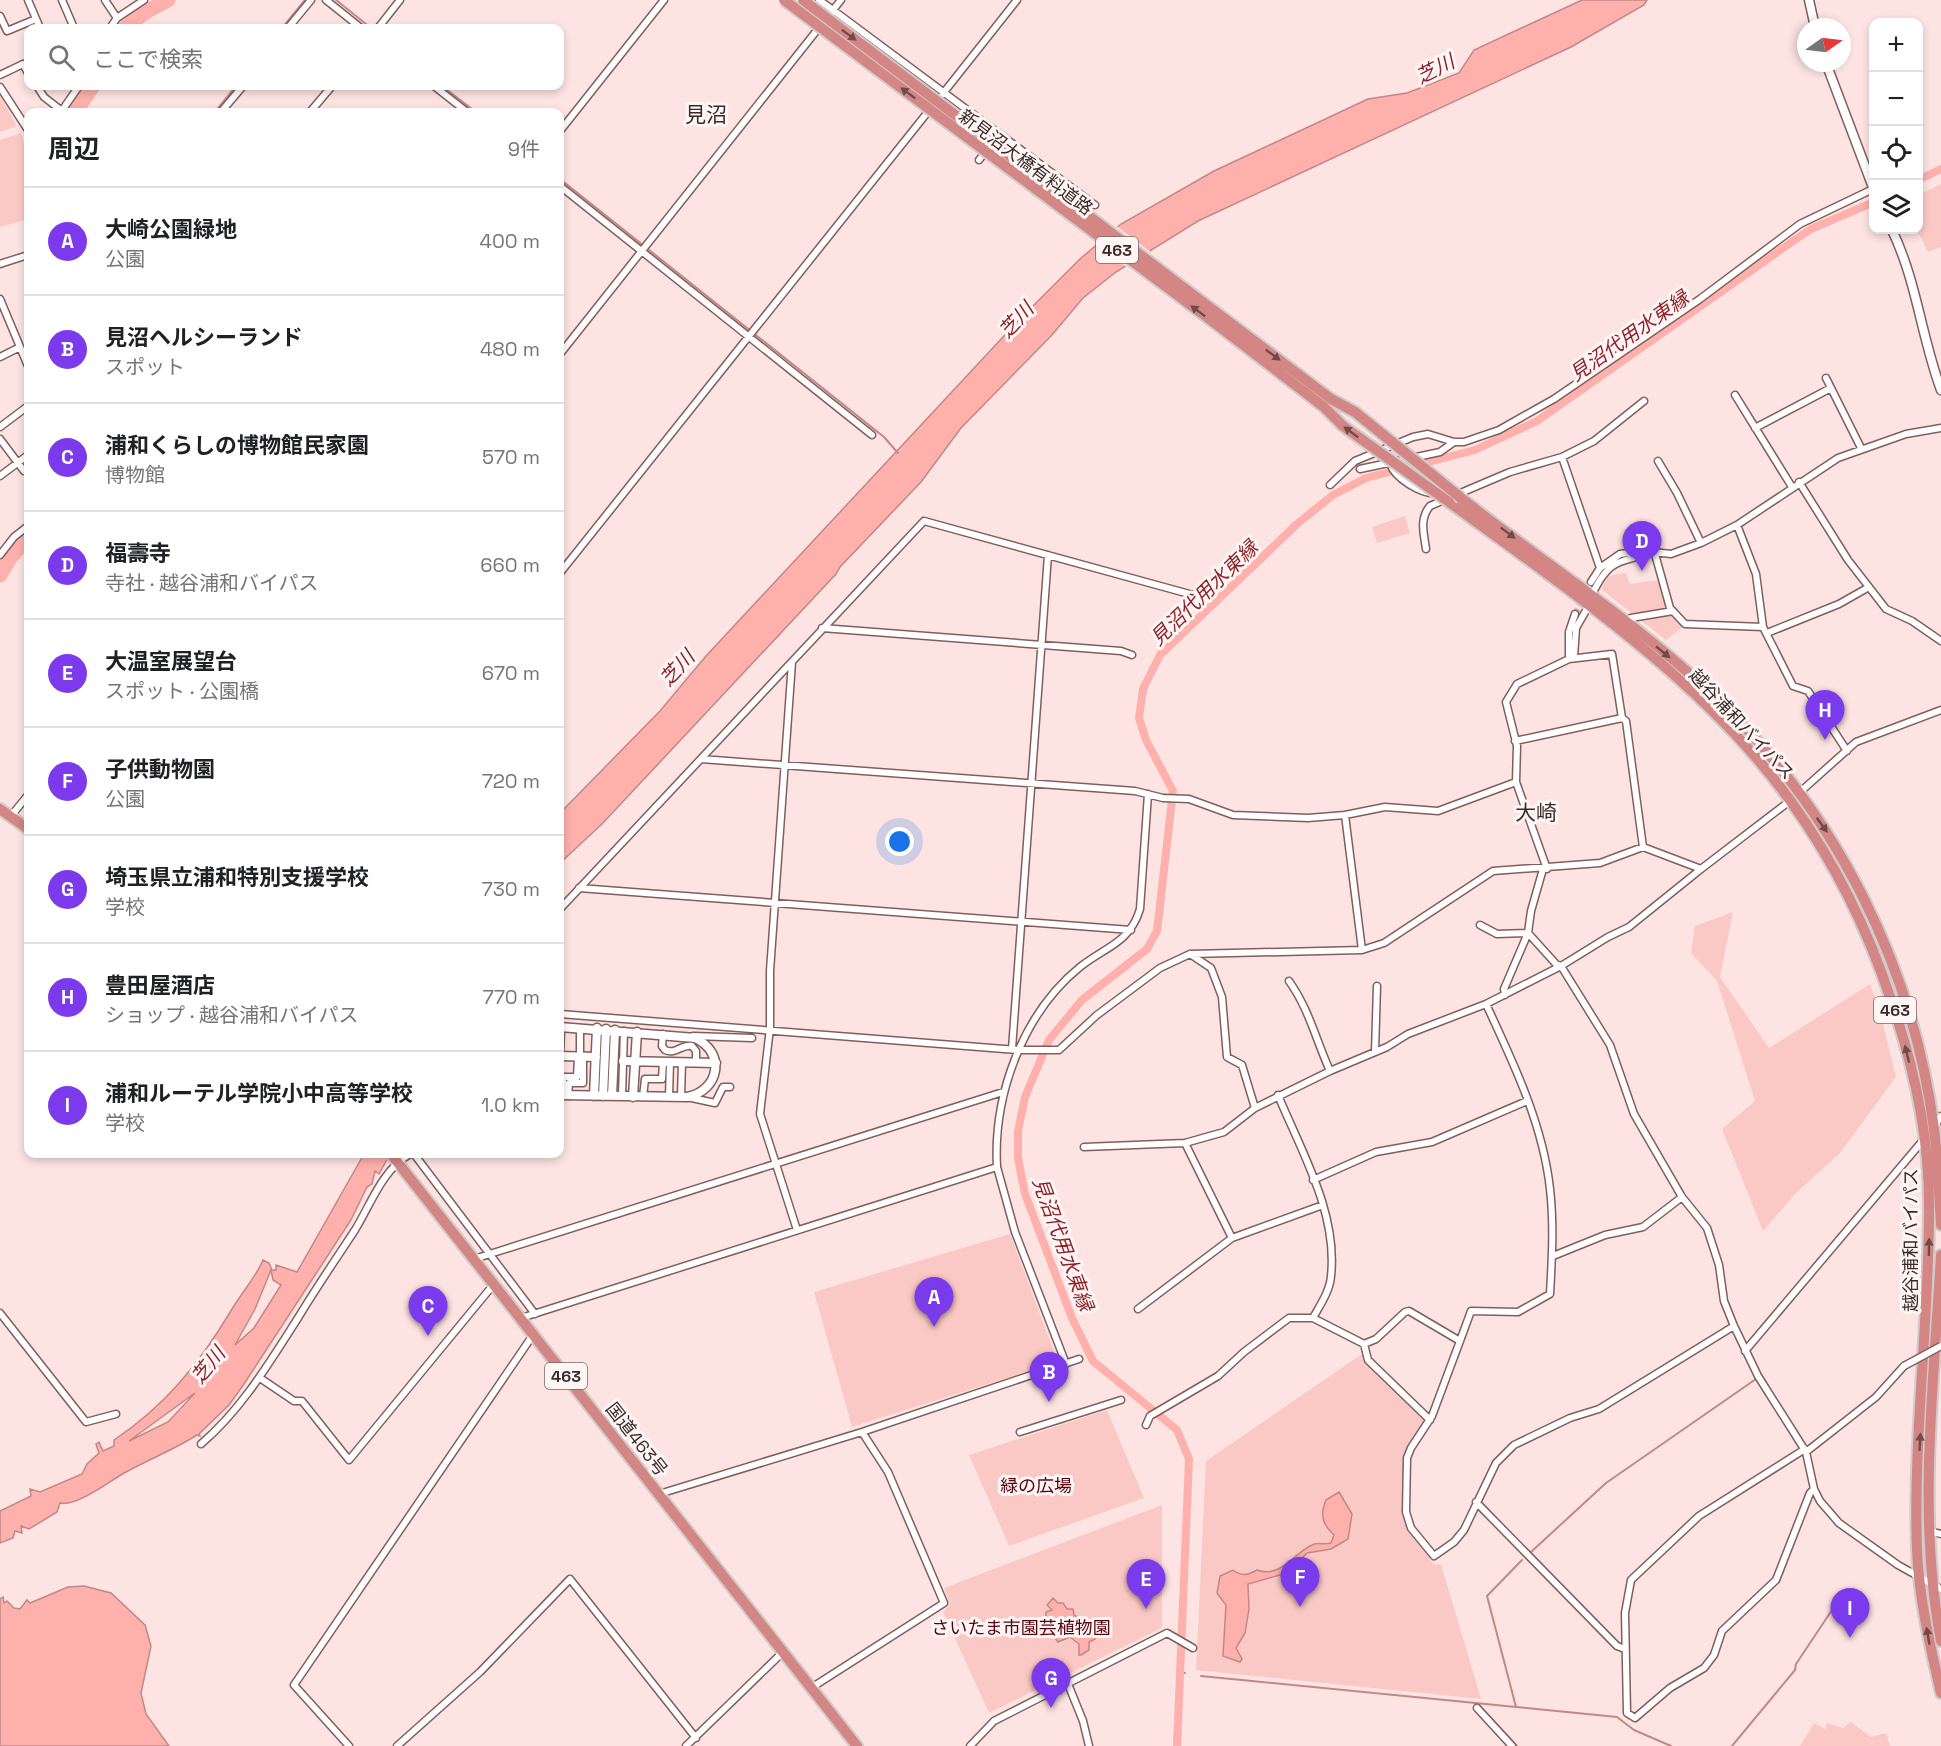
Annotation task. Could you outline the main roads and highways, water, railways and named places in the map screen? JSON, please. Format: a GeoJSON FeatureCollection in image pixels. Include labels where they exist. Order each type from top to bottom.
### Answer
{"type":"FeatureCollection","features":[{"type":"Feature","properties":{"kind":"highway","name":"新見沼大橋有料道路"},"geometry":{"type":"LineString","coordinates":[[784,0],[1216,324],[1323,407],[1343,426],[1454,499]]}},
{"type":"Feature","properties":{"kind":"highway","name":"新見沼大橋有料道路"},"geometry":{"type":"LineString","coordinates":[[803,0],[1331,399],[1362,417],[1454,499]]}},
{"type":"Feature","properties":{"kind":"highway","name":"越谷浦和バイパス"},"geometry":{"type":"LineString","coordinates":[[1454,499],[1589,601],[1673,674],[1828,833],[1854,878],[1893,965],[1917,1041],[1934,1127],[1941,1225]]}},
{"type":"Feature","properties":{"kind":"highway","name":"越谷浦和バイパス"},"geometry":{"type":"LineString","coordinates":[[1795,797],[1843,886],[1881,969],[1905,1042],[1923,1140],[1929,1207],[1917,1490],[1919,1576],[1928,1639],[1941,1693]]}},
{"type":"Feature","properties":{"kind":"highway"},"geometry":{"type":"LineString","coordinates":[[0,809],[24,826]]}},
{"type":"Feature","properties":{"kind":"highway","name":"国道463号"},"geometry":{"type":"LineString","coordinates":[[395,1158],[856,1746]]}},
{"type":"Feature","properties":{"kind":"highway","name":"越谷浦和バイパス"},"geometry":{"type":"LineString","coordinates":[[1941,1254],[1929,1532],[1941,1641]]}},
{"type":"Feature","properties":{"kind":"water"},"geometry":{"type":"Polygon","coordinates":[[[1582,0],[1647,0],[1644,5],[1571,47],[1198,221],[1116,272],[1083,298],[1052,335],[961,428],[921,482],[840,567],[836,574],[602,824],[564,859],[564,809],[660,711],[706,656],[1016,323],[1080,259],[1121,224],[1214,171],[1368,99],[1407,93],[1459,73],[1474,50],[1582,0]]]}},
{"type":"Feature","properties":{"kind":"water","name":"芝川"},"geometry":{"type":"Polygon","coordinates":[[[362,1158],[388,1158],[379,1174],[375,1171],[372,1184],[367,1187],[351,1220],[244,1384],[229,1405],[199,1434],[200,1436],[197,1435],[126,1472],[84,1497],[60,1503],[57,1512],[29,1529],[21,1526],[22,1533],[15,1531],[13,1538],[0,1543],[0,1511],[31,1496],[30,1489],[40,1492],[82,1474],[87,1464],[99,1453],[96,1444],[99,1442],[103,1451],[114,1446],[114,1440],[165,1398],[194,1365],[220,1329],[263,1260],[269,1263],[272,1270],[276,1270],[276,1265],[297,1272],[362,1158]],[[271,1270],[255,1309],[235,1345],[254,1328],[281,1285],[273,1280],[271,1270]],[[195,1393],[129,1441],[168,1422],[195,1393]]]}},
{"type":"Feature","properties":{"kind":"water"},"geometry":{"type":"Polygon","coordinates":[[[1339,1492],[1352,1514],[1348,1539],[1331,1549],[1307,1553],[1287,1573],[1248,1584],[1249,1609],[1245,1633],[1236,1648],[1242,1659],[1240,1662],[1223,1656],[1226,1605],[1217,1593],[1220,1576],[1233,1570],[1239,1574],[1257,1570],[1273,1571],[1312,1545],[1331,1543],[1334,1535],[1323,1519],[1323,1510],[1326,1500],[1339,1492]]]}},
{"type":"Feature","properties":{"kind":"water"},"geometry":{"type":"Polygon","coordinates":[[[84,1586],[111,1593],[145,1625],[151,1646],[141,1693],[146,1714],[169,1746],[0,1746],[0,1599],[3,1597],[4,1603],[7,1601],[14,1608],[20,1609],[27,1600],[30,1603],[68,1587],[84,1586]]]}},
{"type":"Feature","properties":{"kind":"water"},"geometry":{"type":"Polygon","coordinates":[[[1053,1598],[1058,1603],[1063,1603],[1067,1609],[1073,1609],[1074,1615],[1082,1619],[1084,1625],[1082,1632],[1089,1625],[1093,1625],[1095,1639],[1089,1642],[1089,1650],[1081,1655],[1079,1655],[1079,1644],[1070,1637],[1058,1642],[1045,1625],[1046,1612],[1052,1610],[1047,1605],[1053,1598]]]}},
{"type":"Feature","properties":{"kind":"waterway"},"geometry":{"type":"LineString","coordinates":[[130,24],[144,13],[168,0]]}},
{"type":"Feature","properties":{"kind":"waterway"},"geometry":{"type":"LineString","coordinates":[[285,24],[305,0]]}},
{"type":"Feature","properties":{"kind":"waterway"},"geometry":{"type":"LineString","coordinates":[[336,0],[366,24]]}},
{"type":"Feature","properties":{"kind":"waterway"},"geometry":{"type":"LineString","coordinates":[[78,108],[90,90]]}},
{"type":"Feature","properties":{"kind":"waterway"},"geometry":{"type":"LineString","coordinates":[[218,108],[233,90]]}},
{"type":"Feature","properties":{"kind":"waterway"},"geometry":{"type":"LineString","coordinates":[[447,90],[471,108]]}},
{"type":"Feature","properties":{"kind":"waterway","name":"見沼代用水東縁"},"geometry":{"type":"LineString","coordinates":[[1923,178],[1941,169]]}},
{"type":"Feature","properties":{"kind":"waterway"},"geometry":{"type":"LineString","coordinates":[[564,182],[884,437],[898,453]]}},
{"type":"Feature","properties":{"kind":"waterway","name":"見沼代用水東縁"},"geometry":{"type":"LineString","coordinates":[[1177,1746],[1189,1459],[1177,1430],[1093,1361],[1072,1318],[1025,1194],[1018,1158],[1018,1131],[1025,1097],[1049,1040],[1082,1000],[1147,949],[1157,931],[1173,791],[1146,740],[1139,718],[1143,689],[1160,655],[1297,524],[1333,495],[1366,478],[1475,450],[1537,421],[1811,229],[1869,204]]}},
{"type":"Feature","properties":{"kind":"waterway"},"geometry":{"type":"LineString","coordinates":[[0,575],[10,558],[24,542]]}},
{"type":"Feature","properties":{"kind":"waterway"},"geometry":{"type":"LineString","coordinates":[[1531,1552],[1606,1483],[1756,1379]]}},
{"type":"Feature","properties":{"kind":"waterway"},"geometry":{"type":"LineString","coordinates":[[1201,1676],[1516,1707],[1487,1596],[1522,1560]]}},
{"type":"Feature","properties":{"kind":"waterway"},"geometry":{"type":"LineString","coordinates":[[1732,1746],[1795,1670],[1796,1664],[1842,1595]]}},
{"type":"Feature","properties":{"kind":"waterway","name":"見沼代用水東縁"},"geometry":{"type":"LineString","coordinates":[[1180,1673],[1185,1673]]}},
{"type":"Feature","properties":{"kind":"waterway"},"geometry":{"type":"LineString","coordinates":[[1478,1704],[1517,1746]]}},
{"type":"Feature","properties":{"kind":"waterway"},"geometry":{"type":"LineString","coordinates":[[1517,1707],[1617,1717],[1634,1730],[1671,1746]]}},
{"type":"Feature","properties":{"kind":"tunnel"},"geometry":{"type":"LineString","coordinates":[[1575,614],[1591,582]]}},
{"type":"Feature","properties":{"kind":"place","name":"福壽寺"},"geometry":{"type":"Point","coordinates":[1642,571]}},
{"type":"Feature","properties":{"kind":"place","name":"豊田屋酒店"},"geometry":{"type":"Point","coordinates":[1825,740]}},
{"type":"Feature","properties":{"kind":"place","name":"大崎公園緑地"},"geometry":{"type":"Point","coordinates":[934,1327]}},
{"type":"Feature","properties":{"kind":"place","name":"浦和くらしの博物館民家園"},"geometry":{"type":"Point","coordinates":[428,1336]}},
{"type":"Feature","properties":{"kind":"place","name":"見沼ヘルシーランド"},"geometry":{"type":"Point","coordinates":[1049,1402]}},
{"type":"Feature","properties":{"kind":"place","name":"子供動物園"},"geometry":{"type":"Point","coordinates":[1300,1607]}},
{"type":"Feature","properties":{"kind":"place","name":"大温室展望台"},"geometry":{"type":"Point","coordinates":[1146,1609]}},
{"type":"Feature","properties":{"kind":"place","name":"浦和ルーテル学院小中高等学校"},"geometry":{"type":"Point","coordinates":[1850,1638]}},
{"type":"Feature","properties":{"kind":"place","name":"埼玉県立浦和特別支援学校"},"geometry":{"type":"Point","coordinates":[1051,1708]}},
{"type":"Feature","properties":{"kind":"district","name":"見沼"},"geometry":{"type":"Point","coordinates":[706,114]}},
{"type":"Feature","properties":{"kind":"district","name":"大崎"},"geometry":{"type":"Point","coordinates":[1536,812]}},
{"type":"Feature","properties":{"kind":"park label","name":"緑の広場"},"geometry":{"type":"Point","coordinates":[1036,1485]}},
{"type":"Feature","properties":{"kind":"park label","name":"さいたま市園芸植物園"},"geometry":{"type":"Point","coordinates":[1021,1627]}}]}
